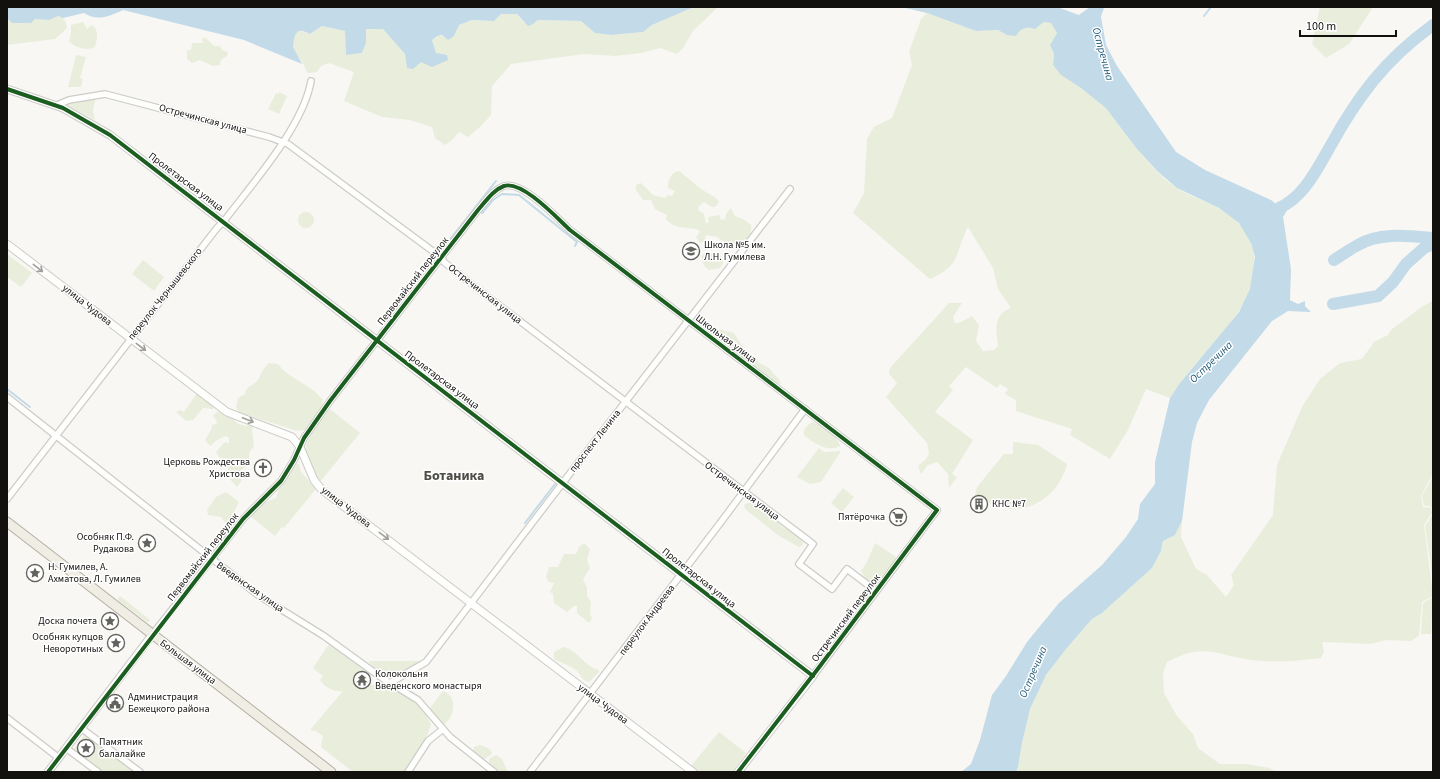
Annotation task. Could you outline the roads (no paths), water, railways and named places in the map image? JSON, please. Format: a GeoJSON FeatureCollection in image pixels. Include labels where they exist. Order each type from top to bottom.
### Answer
{"type":"FeatureCollection","features":[{"type":"Feature","properties":{"kind":"main road","name":"Большая улица"},"geometry":{"type":"LineString","coordinates":[[7,522],[331,772]]}},
{"type":"Feature","properties":{"kind":"street","name":"переулок Чернышевского"},"geometry":{"type":"LineString","coordinates":[[7,500],[130,338],[216,228],[224,221],[283,143],[308,96],[311,82]]}},
{"type":"Feature","properties":{"kind":"street"},"geometry":{"type":"LineString","coordinates":[[7,88],[57,105]]}},
{"type":"Feature","properties":{"kind":"street","name":"Остречинская улица"},"geometry":{"type":"LineString","coordinates":[[57,105],[69,100],[105,94],[269,137],[288,144],[442,258],[444,262],[478,290],[813,544],[799,564],[832,589],[847,569],[876,591]]}},
{"type":"Feature","properties":{"kind":"street","name":"Пролетарская улица"},"geometry":{"type":"LineString","coordinates":[[57,105],[83,118],[110,135],[224,221],[813,676]]}},
{"type":"Feature","properties":{"kind":"street","name":"Первомайский переулок"},"geometry":{"type":"LineString","coordinates":[[48,772],[211,559],[243,519],[281,480],[294,460],[300,447],[330,401],[478,210],[494,192],[504,186]]}},
{"type":"Feature","properties":{"kind":"street","name":"Школьная улица"},"geometry":{"type":"LineString","coordinates":[[504,186],[518,187],[526,192],[570,230],[937,510]]}},
{"type":"Feature","properties":{"kind":"street","name":"проспект Ленина"},"geometry":{"type":"LineString","coordinates":[[390,683],[426,662],[562,482],[626,402],[790,189]]}},
{"type":"Feature","properties":{"kind":"street","name":"улица Чудова"},"geometry":{"type":"LineString","coordinates":[[7,244],[227,412],[286,434],[300,447],[314,480],[321,489],[694,772]]}},
{"type":"Feature","properties":{"kind":"street","name":"Введенская улица"},"geometry":{"type":"LineString","coordinates":[[7,397],[258,595],[324,636],[390,683],[418,700],[450,737],[494,772]]}},
{"type":"Feature","properties":{"kind":"street","name":"переулок Андреева"},"geometry":{"type":"LineString","coordinates":[[530,772],[744,492],[805,409]]}},
{"type":"Feature","properties":{"kind":"street","name":"Остречинский переулок"},"geometry":{"type":"LineString","coordinates":[[738,772],[813,676],[937,510]]}},
{"type":"Feature","properties":{"kind":"street"},"geometry":{"type":"LineString","coordinates":[[7,718],[59,758]]}},
{"type":"Feature","properties":{"kind":"street"},"geometry":{"type":"LineString","coordinates":[[82,728],[140,772]]}},
{"type":"Feature","properties":{"kind":"street"},"geometry":{"type":"LineString","coordinates":[[408,772],[428,741],[443,729]]}},
{"type":"Feature","properties":{"kind":"street"},"geometry":{"type":"LineString","coordinates":[[66,748],[98,772]]}},
{"type":"Feature","properties":{"kind":"water"},"geometry":{"type":"Polygon","coordinates":[[[7,7],[694,7],[652,25],[643,32],[611,35],[595,33],[581,21],[538,20],[528,26],[517,14],[501,14],[494,21],[472,20],[459,25],[454,36],[448,40],[442,35],[437,36],[432,40],[436,53],[447,55],[448,60],[432,67],[421,62],[413,69],[407,68],[405,54],[383,29],[366,29],[366,43],[362,53],[346,55],[345,31],[322,26],[310,34],[299,31],[295,35],[293,47],[302,64],[244,40],[123,10],[99,18],[89,16],[84,13],[63,18],[58,16],[49,20],[35,19],[31,23],[12,23],[7,18],[7,7]]]}},
{"type":"Feature","properties":{"kind":"water"},"geometry":{"type":"Polygon","coordinates":[[[901,7],[1057,7],[1079,15],[1090,7],[1101,17],[1106,45],[1117,66],[1176,152],[1205,170],[1271,200],[1277,205],[1288,200],[1292,202],[1283,217],[1291,269],[1290,300],[1298,304],[1305,301],[1305,306],[1311,312],[1288,311],[1272,321],[1209,400],[1197,423],[1192,442],[1182,521],[1175,535],[1163,541],[1161,551],[1152,568],[1102,613],[1092,619],[1046,675],[1030,709],[1016,772],[961,772],[971,764],[980,740],[992,695],[1006,676],[1027,642],[1059,603],[1102,565],[1126,537],[1138,519],[1140,504],[1155,484],[1155,462],[1170,398],[1180,383],[1239,312],[1250,289],[1255,257],[1251,243],[1239,223],[1219,208],[1177,188],[1157,171],[1137,149],[1106,108],[1081,88],[1061,75],[1053,65],[1054,54],[1050,45],[1057,33],[1051,23],[1044,22],[1035,29],[1024,28],[1016,36],[1007,35],[998,30],[976,31],[927,13],[901,7]]]}},
{"type":"Feature","properties":{"kind":"waterway","name":"Остречина"},"geometry":{"type":"LineString","coordinates":[[1096,26],[1094,18],[1098,7]]}},
{"type":"Feature","properties":{"kind":"waterway"},"geometry":{"type":"LineString","coordinates":[[1204,16],[1211,7]]}},
{"type":"Feature","properties":{"kind":"waterway"},"geometry":{"type":"LineString","coordinates":[[1277,209],[1295,198],[1309,182],[1350,112],[1380,73],[1401,51],[1433,25]]}},
{"type":"Feature","properties":{"kind":"waterway"},"geometry":{"type":"LineString","coordinates":[[444,247],[496,181]]}},
{"type":"Feature","properties":{"kind":"waterway"},"geometry":{"type":"LineString","coordinates":[[482,213],[493,200],[502,194],[519,195],[577,242],[575,246]]}},
{"type":"Feature","properties":{"kind":"waterway"},"geometry":{"type":"LineString","coordinates":[[1334,260],[1358,245],[1376,238],[1395,236],[1433,238]]}},
{"type":"Feature","properties":{"kind":"waterway"},"geometry":{"type":"LineString","coordinates":[[1333,304],[1378,296],[1393,282],[1406,264],[1424,248],[1433,244]]}},
{"type":"Feature","properties":{"kind":"waterway"},"geometry":{"type":"LineString","coordinates":[[7,389],[30,407]]}},
{"type":"Feature","properties":{"kind":"waterway"},"geometry":{"type":"LineString","coordinates":[[525,523],[555,484]]}},
{"type":"Feature","properties":{"kind":"place","name":"Школа №5 им. Л.Н. Гумилева"},"geometry":{"type":"Point","coordinates":[691,251]}},
{"type":"Feature","properties":{"kind":"place","name":"Церковь Рождества Христова"},"geometry":{"type":"Point","coordinates":[263,468]}},
{"type":"Feature","properties":{"kind":"place","name":"КНС №7"},"geometry":{"type":"Point","coordinates":[979,504]}},
{"type":"Feature","properties":{"kind":"place","name":"Пятёрочка"},"geometry":{"type":"Point","coordinates":[898,517]}},
{"type":"Feature","properties":{"kind":"place","name":"Особняк П.Ф. Рудакова"},"geometry":{"type":"Point","coordinates":[147,543]}},
{"type":"Feature","properties":{"kind":"place","name":"Н. Гумилев, А. Ахматова, Л. Гумилев"},"geometry":{"type":"Point","coordinates":[35,573]}},
{"type":"Feature","properties":{"kind":"place","name":"Доска почета"},"geometry":{"type":"Point","coordinates":[110,621]}},
{"type":"Feature","properties":{"kind":"place","name":"Особняк купцов Неворотиных"},"geometry":{"type":"Point","coordinates":[116,643]}},
{"type":"Feature","properties":{"kind":"place","name":"Колокольня Введенского монастыря"},"geometry":{"type":"Point","coordinates":[362,680]}},
{"type":"Feature","properties":{"kind":"place","name":"Администрация Бежецкого района"},"geometry":{"type":"Point","coordinates":[115,703]}},
{"type":"Feature","properties":{"kind":"place","name":"Памятник балалайке"},"geometry":{"type":"Point","coordinates":[86,748]}},
{"type":"Feature","properties":{"kind":"district","name":"Ботаника"},"geometry":{"type":"Point","coordinates":[454,476]}}]}
